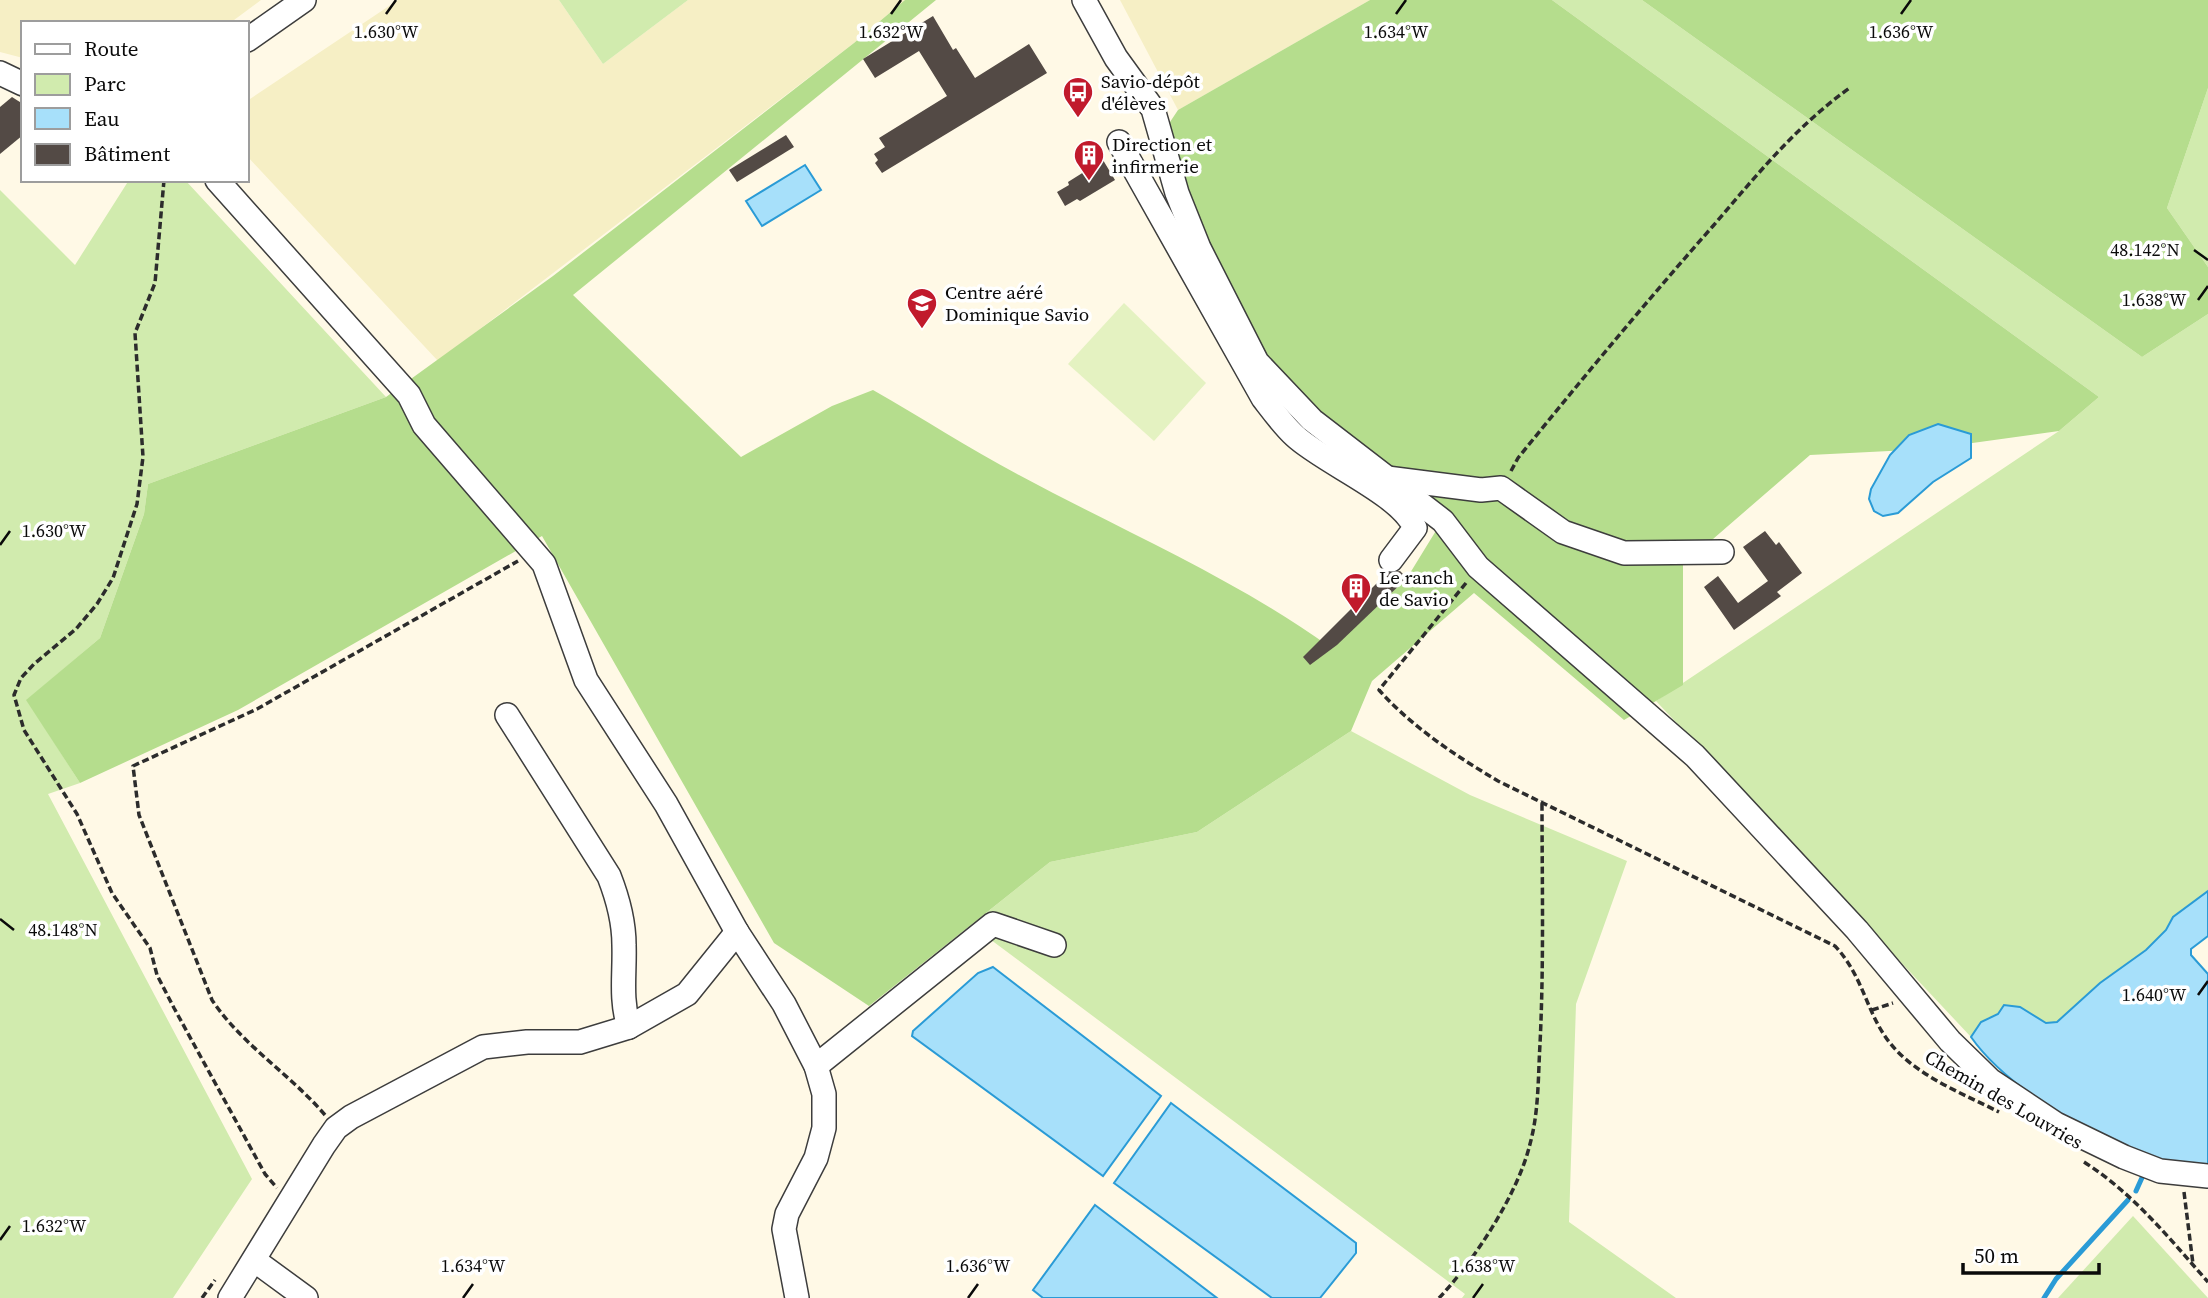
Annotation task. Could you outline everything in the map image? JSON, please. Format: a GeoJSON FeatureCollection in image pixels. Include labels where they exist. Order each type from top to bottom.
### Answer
{"type":"FeatureCollection","features":[{"type":"Feature","properties":{"kind":"street"},"geometry":{"type":"LineString","coordinates":[[248,39],[304,0]]}},
{"type":"Feature","properties":{"kind":"street"},"geometry":{"type":"LineString","coordinates":[[1084,0],[1116,58],[1153,109],[1177,193],[1199,248],[1257,362],[1312,420],[1443,521],[1478,567],[1695,756],[1857,929],[1950,1041],[1990,1080],[2056,1124],[2124,1157],[2160,1171],[2183,1176],[2208,1176]]}},
{"type":"Feature","properties":{"kind":"street"},"geometry":{"type":"LineString","coordinates":[[0,73],[21,83]]}},
{"type":"Feature","properties":{"kind":"street"},"geometry":{"type":"LineString","coordinates":[[1119,142],[1263,398],[1294,436],[1395,504],[1412,519],[1415,528],[1391,560]]}},
{"type":"Feature","properties":{"kind":"street"},"geometry":{"type":"LineString","coordinates":[[219,182],[409,395],[424,425],[544,564],[586,680],[666,804],[737,932],[784,1004],[816,1066],[824,1094],[824,1128],[816,1158],[787,1214],[784,1229],[797,1298]]}},
{"type":"Feature","properties":{"kind":"street"},"geometry":{"type":"LineString","coordinates":[[1387,478],[1481,489],[1501,488],[1563,533],[1624,553],[1722,552]]}},
{"type":"Feature","properties":{"kind":"street"},"geometry":{"type":"LineString","coordinates":[[507,715],[609,876],[619,901],[625,948],[622,1006],[629,1027]]}},
{"type":"Feature","properties":{"kind":"street"},"geometry":{"type":"LineString","coordinates":[[816,1066],[993,923],[1054,945]]}},
{"type":"Feature","properties":{"kind":"street"},"geometry":{"type":"LineString","coordinates":[[230,1298],[336,1128],[351,1117],[483,1047],[527,1042],[580,1042],[629,1027],[687,994],[737,932]]}},
{"type":"Feature","properties":{"kind":"street"},"geometry":{"type":"LineString","coordinates":[[254,1260],[306,1298]]}},
{"type":"Feature","properties":{"kind":"path"},"geometry":{"type":"LineString","coordinates":[[1501,488],[1518,457],[1611,343],[1774,154],[1815,113],[1851,88]]}},
{"type":"Feature","properties":{"kind":"path"},"geometry":{"type":"LineString","coordinates":[[164,182],[155,283],[135,333],[144,457],[137,504],[113,578],[97,604],[76,629],[21,678],[14,695],[24,730],[77,814],[111,893],[150,948],[158,975],[184,1027],[235,1115],[265,1174],[278,1189],[271,1199]]}},
{"type":"Feature","properties":{"kind":"path"},"geometry":{"type":"LineString","coordinates":[[336,1128],[309,1097],[227,1023],[212,1000],[139,815],[133,766],[257,709],[535,552]]}},
{"type":"Feature","properties":{"kind":"path","name":"Chemin des Louvries"},"geometry":{"type":"LineString","coordinates":[[1478,567],[1380,690],[1457,756],[1498,781],[1542,800],[1835,946],[1859,977],[1891,1044],[1921,1070],[2010,1118]]}},
{"type":"Feature","properties":{"kind":"path"},"geometry":{"type":"LineString","coordinates":[[1439,1298],[1474,1253],[1502,1208],[1530,1146],[1536,1113],[1543,982],[1542,800]]}},
{"type":"Feature","properties":{"kind":"path","name":"Chemin des Louvries"},"geometry":{"type":"LineString","coordinates":[[2077,1158],[2110,1179],[2149,1213],[2208,1282]]}},
{"type":"Feature","properties":{"kind":"path"},"geometry":{"type":"LineString","coordinates":[[2183,1176],[2193,1265]]}},
{"type":"Feature","properties":{"kind":"path"},"geometry":{"type":"LineString","coordinates":[[202,1298],[217,1277]]}},
{"type":"Feature","properties":{"kind":"shaded area"},"geometry":{"type":"Polygon","coordinates":[[[0,0],[261,0],[233,21],[21,21],[21,57],[0,52],[0,0]]]}},
{"type":"Feature","properties":{"kind":"shaded area"},"geometry":{"type":"Polygon","coordinates":[[[398,0],[559,0],[603,64],[688,0],[905,0],[854,43],[438,361],[248,157],[248,100],[398,0]]]}},
{"type":"Feature","properties":{"kind":"shaded area"},"geometry":{"type":"Polygon","coordinates":[[[1120,0],[1370,0],[1178,110],[1120,0]]]}},
{"type":"Feature","properties":{"kind":"green space"},"geometry":{"type":"Polygon","coordinates":[[[559,0],[688,0],[603,64],[559,0]]]}},
{"type":"Feature","properties":{"kind":"green space"},"geometry":{"type":"Polygon","coordinates":[[[905,0],[936,0],[573,295],[741,457],[832,406],[873,390],[1058,496],[1217,577],[1330,647],[1407,578],[1445,516],[1317,413],[1261,357],[1199,229],[1168,125],[1178,110],[1370,0],[1552,0],[2099,397],[2059,431],[1929,449],[1810,455],[1683,565],[1683,685],[1624,720],[1474,593],[1372,681],[1351,731],[1197,832],[1050,862],[869,1006],[774,943],[542,536],[238,710],[80,783],[26,700],[100,638],[144,514],[148,484],[386,397],[553,276],[854,43],[905,0]]]}},
{"type":"Feature","properties":{"kind":"green space"},"geometry":{"type":"Polygon","coordinates":[[[1552,0],[1642,0],[2142,357],[2208,314],[2208,891],[2173,917],[2166,930],[2146,950],[2100,983],[2057,1022],[2046,1023],[2020,1007],[1988,1018],[1971,1037],[1656,701],[2059,431],[2099,397],[1552,0]]]}},
{"type":"Feature","properties":{"kind":"green space"},"geometry":{"type":"Polygon","coordinates":[[[1642,0],[2208,0],[2208,88],[2167,208],[2208,267],[2208,314],[2142,357],[1642,0]]]}},
{"type":"Feature","properties":{"kind":"green space"},"geometry":{"type":"Polygon","coordinates":[[[2208,88],[2208,267],[2167,208],[2208,88]]]}},
{"type":"Feature","properties":{"kind":"green space"},"geometry":{"type":"Polygon","coordinates":[[[128,182],[187,182],[386,397],[148,484],[144,514],[100,638],[27,700],[80,783],[48,794],[252,1179],[173,1298],[0,1298],[0,190],[75,265],[128,182]]]}},
{"type":"Feature","properties":{"kind":"green space"},"geometry":{"type":"Polygon","coordinates":[[[1124,303],[1206,383],[1154,441],[1068,364],[1124,303]]]}},
{"type":"Feature","properties":{"kind":"green space"},"geometry":{"type":"Polygon","coordinates":[[[1351,731],[1470,795],[1627,861],[1576,1004],[1569,1222],[1676,1298],[1462,1298],[1465,1294],[971,925],[1050,862],[1197,832],[1351,731]]]}},
{"type":"Feature","properties":{"kind":"green space"},"geometry":{"type":"Polygon","coordinates":[[[2133,1216],[2208,1298],[2058,1298],[2133,1216]]]}},
{"type":"Feature","properties":{"kind":"water"},"geometry":{"type":"Polygon","coordinates":[[[805,165],[821,190],[762,226],[746,201],[805,165]]]}},
{"type":"Feature","properties":{"kind":"water"},"geometry":{"type":"Polygon","coordinates":[[[1938,424],[1971,434],[1971,458],[1933,482],[1898,513],[1883,516],[1874,511],[1869,499],[1871,489],[1890,455],[1909,435],[1938,424]]]}},
{"type":"Feature","properties":{"kind":"water"},"geometry":{"type":"Polygon","coordinates":[[[2208,891],[2208,936],[2191,949],[2191,955],[2208,974],[2208,1167],[2156,1159],[2077,1124],[2052,1109],[2006,1074],[1986,1056],[1971,1037],[1981,1022],[1998,1014],[2004,1005],[2020,1007],[2046,1023],[2057,1022],[2100,983],[2146,950],[2166,930],[2173,917],[2208,891]]]}},
{"type":"Feature","properties":{"kind":"water"},"geometry":{"type":"Polygon","coordinates":[[[993,967],[1161,1096],[1103,1176],[912,1036],[913,1031],[978,973],[993,967]]]}},
{"type":"Feature","properties":{"kind":"water"},"geometry":{"type":"Polygon","coordinates":[[[1171,1103],[1356,1243],[1356,1253],[1320,1298],[1272,1298],[1114,1183],[1171,1103]]]}},
{"type":"Feature","properties":{"kind":"water"},"geometry":{"type":"Polygon","coordinates":[[[1095,1205],[1217,1298],[1043,1298],[1033,1290],[1095,1205]]]}},
{"type":"Feature","properties":{"kind":"building"},"geometry":{"type":"Polygon","coordinates":[[[933,16],[953,50],[956,48],[975,78],[1029,44],[1047,73],[882,173],[875,163],[878,160],[874,154],[885,147],[879,138],[947,96],[919,51],[875,78],[863,59],[933,16]]]}},
{"type":"Feature","properties":{"kind":"building"},"geometry":{"type":"Polygon","coordinates":[[[12,97],[21,103],[21,137],[0,154],[0,107],[12,97]]]}},
{"type":"Feature","properties":{"kind":"building"},"geometry":{"type":"Polygon","coordinates":[[[786,135],[794,147],[737,182],[729,170],[786,135]]]}},
{"type":"Feature","properties":{"kind":"building","name":"Direction et infirmerie"},"geometry":{"type":"Polygon","coordinates":[[[1103,160],[1115,180],[1080,201],[1077,199],[1065,206],[1057,192],[1103,160]]]}},
{"type":"Feature","properties":{"kind":"building"},"geometry":{"type":"Polygon","coordinates":[[[1765,531],[1776,545],[1779,542],[1802,573],[1777,592],[1781,596],[1734,630],[1704,587],[1718,576],[1738,603],[1768,581],[1743,547],[1765,531]]]}},
{"type":"Feature","properties":{"kind":"building"},"geometry":{"type":"Polygon","coordinates":[[[1400,571],[1407,578],[1337,645],[1310,665],[1303,657],[1387,573],[1400,571]]]}},
{"type":"Feature","properties":{"kind":"waterway"},"geometry":{"type":"LineString","coordinates":[[2136,1191],[2145,1171]]}},
{"type":"Feature","properties":{"kind":"waterway"},"geometry":{"type":"LineString","coordinates":[[2044,1298],[2056,1279],[2128,1200]]}},
{"type":"Feature","properties":{"kind":"place","name":"Savio-dépôt d'élèves"},"geometry":{"type":"Point","coordinates":[1078,119]}},
{"type":"Feature","properties":{"kind":"place","name":"Direction et infirmerie"},"geometry":{"type":"Point","coordinates":[1089,182]}},
{"type":"Feature","properties":{"kind":"place","name":"Centre aéré Dominique Savio"},"geometry":{"type":"Point","coordinates":[922,330]}},
{"type":"Feature","properties":{"kind":"place","name":"Le ranch de Savio"},"geometry":{"type":"Point","coordinates":[1356,615]}}]}
